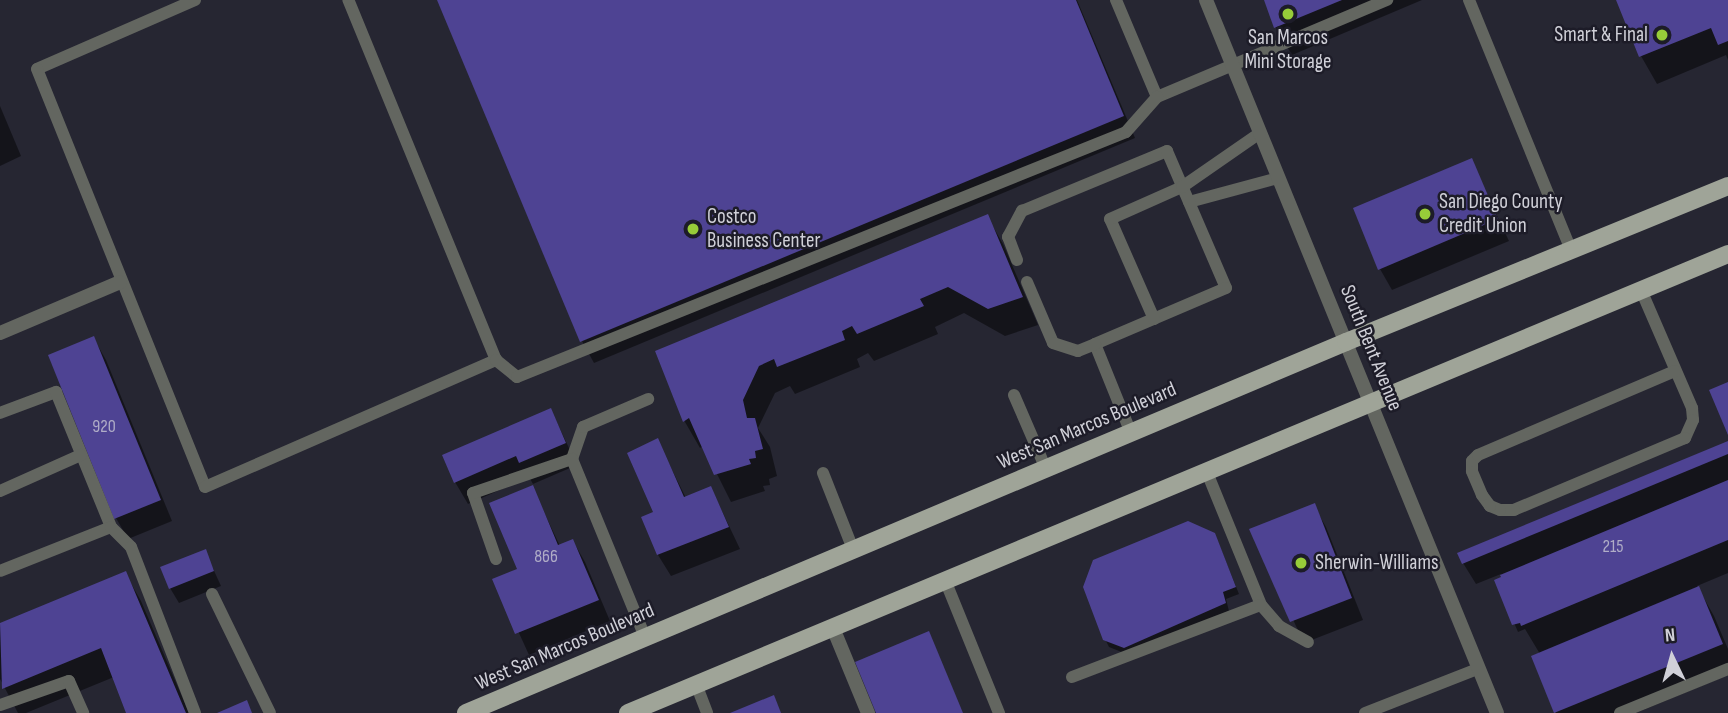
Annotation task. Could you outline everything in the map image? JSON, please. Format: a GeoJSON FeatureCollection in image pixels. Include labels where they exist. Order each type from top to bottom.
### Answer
{"type":"FeatureCollection","features":[{"type":"Feature","properties":{"kind":"main road","name":"West San Marcos Boulevard"},"geometry":{"type":"LineString","coordinates":[[466,713],[1346,342],[1728,186]]}},
{"type":"Feature","properties":{"kind":"main road"},"geometry":{"type":"LineString","coordinates":[[628,713],[1370,401],[1728,254]]}},
{"type":"Feature","properties":{"kind":"street","name":"South Bent Avenue"},"geometry":{"type":"LineString","coordinates":[[1206,0],[1497,713]]}},
{"type":"Feature","properties":{"kind":"street"},"geometry":{"type":"LineString","coordinates":[[0,333],[120,282]]}},
{"type":"Feature","properties":{"kind":"street"},"geometry":{"type":"LineString","coordinates":[[833,628],[868,713]]}},
{"type":"Feature","properties":{"kind":"lane"},"geometry":{"type":"LineString","coordinates":[[195,0],[37,69],[120,282],[205,487],[496,359]]}},
{"type":"Feature","properties":{"kind":"lane"},"geometry":{"type":"LineString","coordinates":[[348,0],[496,359],[517,377],[1126,132],[1157,97],[1387,0]]}},
{"type":"Feature","properties":{"kind":"lane"},"geometry":{"type":"LineString","coordinates":[[1116,0],[1157,97]]}},
{"type":"Feature","properties":{"kind":"lane"},"geometry":{"type":"LineString","coordinates":[[1469,0],[1572,250]]}},
{"type":"Feature","properties":{"kind":"lane"},"geometry":{"type":"LineString","coordinates":[[1154,319],[1110,219],[1182,187],[1260,133]]}},
{"type":"Feature","properties":{"kind":"lane"},"geometry":{"type":"LineString","coordinates":[[1017,260],[1008,237],[1022,211],[1167,151],[1226,288],[1078,351],[1053,344],[1027,282]]}},
{"type":"Feature","properties":{"kind":"lane"},"geometry":{"type":"LineString","coordinates":[[1189,202],[1278,178]]}},
{"type":"Feature","properties":{"kind":"lane"},"geometry":{"type":"LineString","coordinates":[[1641,290],[1692,408],[1693,420],[1685,438],[1677,444],[1514,510],[1500,510],[1490,506],[1482,495],[1472,471],[1472,461],[1478,455],[1675,371]]}},
{"type":"Feature","properties":{"kind":"lane"},"geometry":{"type":"LineString","coordinates":[[1095,344],[1131,433]]}},
{"type":"Feature","properties":{"kind":"lane"},"geometry":{"type":"LineString","coordinates":[[0,413],[55,392],[111,527],[131,547],[195,713]]}},
{"type":"Feature","properties":{"kind":"lane"},"geometry":{"type":"LineString","coordinates":[[1014,395],[1046,469]]}},
{"type":"Feature","properties":{"kind":"lane"},"geometry":{"type":"LineString","coordinates":[[645,637],[572,459],[583,427],[648,399]]}},
{"type":"Feature","properties":{"kind":"lane"},"geometry":{"type":"LineString","coordinates":[[0,491],[81,455]]}},
{"type":"Feature","properties":{"kind":"lane"},"geometry":{"type":"LineString","coordinates":[[496,559],[473,493],[572,459]]}},
{"type":"Feature","properties":{"kind":"lane"},"geometry":{"type":"LineString","coordinates":[[1206,470],[1261,605],[1279,626],[1308,642]]}},
{"type":"Feature","properties":{"kind":"lane"},"geometry":{"type":"LineString","coordinates":[[823,473],[853,549]]}},
{"type":"Feature","properties":{"kind":"lane"},"geometry":{"type":"LineString","coordinates":[[0,571],[111,527]]}},
{"type":"Feature","properties":{"kind":"lane"},"geometry":{"type":"LineString","coordinates":[[945,580],[999,713]]}},
{"type":"Feature","properties":{"kind":"lane"},"geometry":{"type":"LineString","coordinates":[[212,594],[270,713]]}},
{"type":"Feature","properties":{"kind":"lane"},"geometry":{"type":"LineString","coordinates":[[1072,677],[1261,605]]}},
{"type":"Feature","properties":{"kind":"lane"},"geometry":{"type":"LineString","coordinates":[[1365,713],[1477,669]]}},
{"type":"Feature","properties":{"kind":"lane"},"geometry":{"type":"LineString","coordinates":[[1620,713],[1728,669]]}},
{"type":"Feature","properties":{"kind":"lane"},"geometry":{"type":"LineString","coordinates":[[0,705],[69,681],[83,713]]}},
{"type":"Feature","properties":{"kind":"lane"},"geometry":{"type":"LineString","coordinates":[[696,684],[707,713]]}},
{"type":"Feature","properties":{"kind":"building","name":"Costco Business Center"},"geometry":{"type":"Polygon","coordinates":[[[437,0],[1076,0],[1124,116],[580,342],[437,0]]]}},
{"type":"Feature","properties":{"kind":"building","name":"San Marcos Mini Storage"},"geometry":{"type":"Polygon","coordinates":[[[1264,0],[1342,0],[1274,28],[1264,0]]]}},
{"type":"Feature","properties":{"kind":"building","name":"Smart & Final"},"geometry":{"type":"Polygon","coordinates":[[[1616,0],[1728,0],[1728,41],[1718,45],[1711,28],[1639,57],[1616,0]]]}},
{"type":"Feature","properties":{"kind":"building","name":"San Diego County Credit Union"},"geometry":{"type":"Polygon","coordinates":[[[1472,158],[1498,219],[1378,270],[1353,208],[1472,158]]]}},
{"type":"Feature","properties":{"kind":"building"},"geometry":{"type":"Polygon","coordinates":[[[988,214],[1023,297],[988,309],[948,287],[920,299],[924,306],[857,334],[852,326],[842,331],[845,340],[777,367],[774,359],[759,366],[743,400],[747,418],[755,418],[763,449],[755,451],[756,458],[749,459],[751,464],[714,475],[689,418],[683,422],[655,351],[988,214]]]}},
{"type":"Feature","properties":{"kind":"building"},"geometry":{"type":"Polygon","coordinates":[[[94,336],[161,500],[114,519],[48,355],[94,336]]]}},
{"type":"Feature","properties":{"kind":"building"},"geometry":{"type":"Polygon","coordinates":[[[1728,382],[1728,435],[1709,390],[1728,382]]]}},
{"type":"Feature","properties":{"kind":"building"},"geometry":{"type":"Polygon","coordinates":[[[551,408],[566,443],[519,463],[516,456],[454,483],[442,455],[551,408]]]}},
{"type":"Feature","properties":{"kind":"building"},"geometry":{"type":"Polygon","coordinates":[[[658,438],[684,497],[711,486],[729,527],[657,555],[641,517],[653,512],[627,453],[658,438]]]}},
{"type":"Feature","properties":{"kind":"building"},"geometry":{"type":"Polygon","coordinates":[[[1728,441],[1728,454],[1462,564],[1457,553],[1728,441]]]}},
{"type":"Feature","properties":{"kind":"building"},"geometry":{"type":"Polygon","coordinates":[[[1728,480],[1728,540],[1521,626],[1520,623],[1512,625],[1494,580],[1501,577],[1500,575],[1728,480]]]}},
{"type":"Feature","properties":{"kind":"building"},"geometry":{"type":"Polygon","coordinates":[[[533,485],[558,545],[573,539],[599,600],[515,634],[492,579],[517,569],[489,503],[533,485]]]}},
{"type":"Feature","properties":{"kind":"building","name":"Sherwin-Williams"},"geometry":{"type":"Polygon","coordinates":[[[1315,503],[1352,598],[1290,622],[1249,529],[1315,503]]]}},
{"type":"Feature","properties":{"kind":"building"},"geometry":{"type":"Polygon","coordinates":[[[1188,521],[1215,533],[1236,587],[1223,592],[1226,603],[1124,648],[1103,640],[1083,587],[1093,560],[1188,521]]]}},
{"type":"Feature","properties":{"kind":"building"},"geometry":{"type":"Polygon","coordinates":[[[206,549],[214,571],[169,589],[160,567],[206,549]]]}},
{"type":"Feature","properties":{"kind":"building"},"geometry":{"type":"Polygon","coordinates":[[[126,571],[186,713],[126,713],[101,648],[2,689],[0,623],[126,571]]]}},
{"type":"Feature","properties":{"kind":"building"},"geometry":{"type":"Polygon","coordinates":[[[1699,586],[1723,644],[1554,713],[1531,656],[1699,586]]]}},
{"type":"Feature","properties":{"kind":"building"},"geometry":{"type":"Polygon","coordinates":[[[929,631],[963,713],[876,713],[855,662],[929,631]]]}},
{"type":"Feature","properties":{"kind":"building"},"geometry":{"type":"Polygon","coordinates":[[[774,695],[781,713],[730,713],[774,695]]]}},
{"type":"Feature","properties":{"kind":"building"},"geometry":{"type":"Polygon","coordinates":[[[247,700],[252,713],[217,713],[247,700]]]}},
{"type":"Feature","properties":{"kind":"place","name":"San Marcos Mini Storage"},"geometry":{"type":"Point","coordinates":[1288,14]}},
{"type":"Feature","properties":{"kind":"place","name":"Smart & Final"},"geometry":{"type":"Point","coordinates":[1662,35]}},
{"type":"Feature","properties":{"kind":"place","name":"San Diego County Credit Union"},"geometry":{"type":"Point","coordinates":[1425,214]}},
{"type":"Feature","properties":{"kind":"place","name":"Costco Business Center"},"geometry":{"type":"Point","coordinates":[693,229]}},
{"type":"Feature","properties":{"kind":"place","name":"Sherwin-Williams"},"geometry":{"type":"Point","coordinates":[1301,563]}}]}
